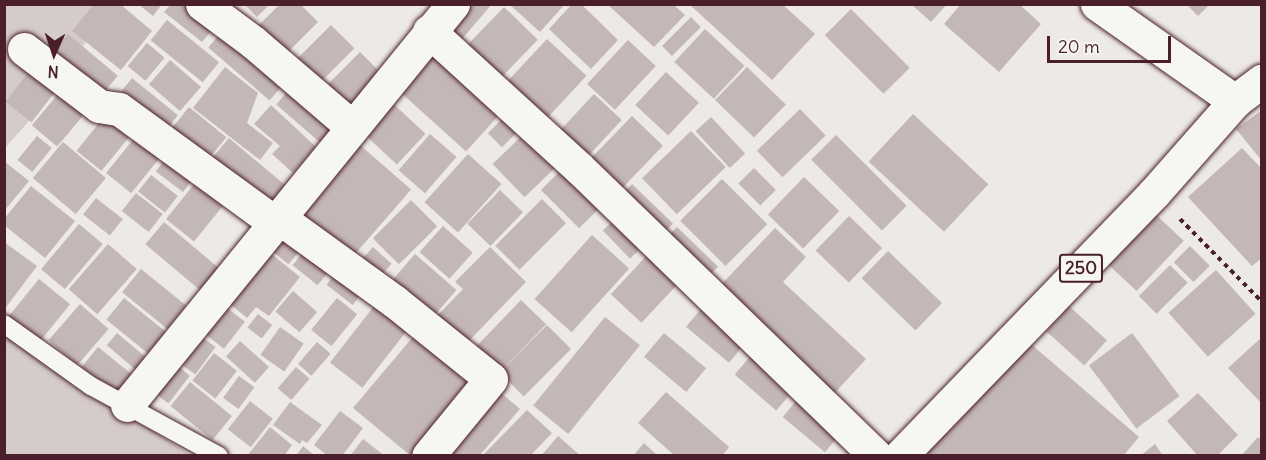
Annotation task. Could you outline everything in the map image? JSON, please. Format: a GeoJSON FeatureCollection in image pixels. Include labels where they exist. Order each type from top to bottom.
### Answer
{"type":"FeatureCollection","features":[{"type":"Feature","properties":{"kind":"street"},"geometry":{"type":"LineString","coordinates":[[202,4],[253,42],[352,127]]}},
{"type":"Feature","properties":{"kind":"street"},"geometry":{"type":"LineString","coordinates":[[127,405],[453,4]]}},
{"type":"Feature","properties":{"kind":"street"},"geometry":{"type":"LineString","coordinates":[[1096,4],[1235,101]]}},
{"type":"Feature","properties":{"kind":"street"},"geometry":{"type":"LineString","coordinates":[[429,31],[578,167],[876,456]]}},
{"type":"Feature","properties":{"kind":"street"},"geometry":{"type":"LineString","coordinates":[[24,49],[99,106],[119,109],[394,301],[491,379],[428,456]]}},
{"type":"Feature","properties":{"kind":"street","name":"250"},"geometry":{"type":"LineString","coordinates":[[900,456],[1154,193],[1235,101],[1262,81]]}},
{"type":"Feature","properties":{"kind":"lane"},"geometry":{"type":"LineString","coordinates":[[4,324],[91,386],[219,456]]}},
{"type":"Feature","properties":{"kind":"path"},"geometry":{"type":"LineString","coordinates":[[1154,193],[1262,302]]}},
{"type":"Feature","properties":{"kind":"shaded area"},"geometry":{"type":"Polygon","coordinates":[[[5,5],[112,5],[36,113],[5,148],[5,5]]]}},
{"type":"Feature","properties":{"kind":"shaded area"},"geometry":{"type":"Polygon","coordinates":[[[5,333],[190,455],[5,455],[5,333]]]}},
{"type":"Feature","properties":{"kind":"building"},"geometry":{"type":"Polygon","coordinates":[[[94,4],[120,4],[152,31],[121,70],[72,31],[94,4]]]}},
{"type":"Feature","properties":{"kind":"building"},"geometry":{"type":"Polygon","coordinates":[[[138,4],[162,4],[153,16],[138,4]]]}},
{"type":"Feature","properties":{"kind":"building"},"geometry":{"type":"Polygon","coordinates":[[[171,4],[193,4],[217,24],[202,42],[164,12],[171,4]]]}},
{"type":"Feature","properties":{"kind":"building"},"geometry":{"type":"Polygon","coordinates":[[[244,4],[270,4],[257,17],[244,4]]]}},
{"type":"Feature","properties":{"kind":"building"},"geometry":{"type":"Polygon","coordinates":[[[280,4],[300,4],[318,22],[285,55],[257,27],[280,4]]]}},
{"type":"Feature","properties":{"kind":"building"},"geometry":{"type":"Polygon","coordinates":[[[458,4],[492,4],[456,46],[436,30],[458,4]]]}},
{"type":"Feature","properties":{"kind":"building"},"geometry":{"type":"Polygon","coordinates":[[[509,4],[565,4],[540,32],[509,4]]]}},
{"type":"Feature","properties":{"kind":"building"},"geometry":{"type":"Polygon","coordinates":[[[572,4],[581,4],[618,40],[591,69],[549,29],[572,4]]]}},
{"type":"Feature","properties":{"kind":"building"},"geometry":{"type":"Polygon","coordinates":[[[607,4],[673,4],[685,15],[654,47],[607,4]]]}},
{"type":"Feature","properties":{"kind":"building"},"geometry":{"type":"Polygon","coordinates":[[[689,4],[782,4],[815,34],[772,80],[689,4]]]}},
{"type":"Feature","properties":{"kind":"building"},"geometry":{"type":"Polygon","coordinates":[[[911,4],[947,4],[931,22],[911,4]]]}},
{"type":"Feature","properties":{"kind":"building"},"geometry":{"type":"Polygon","coordinates":[[[961,4],[1019,4],[1041,24],[999,72],[944,24],[961,4]]]}},
{"type":"Feature","properties":{"kind":"building"},"geometry":{"type":"Polygon","coordinates":[[[1186,4],[1210,4],[1198,16],[1186,4]]]}},
{"type":"Feature","properties":{"kind":"building"},"geometry":{"type":"Polygon","coordinates":[[[504,7],[538,40],[498,81],[464,49],[504,7]]]}},
{"type":"Feature","properties":{"kind":"building"},"geometry":{"type":"Polygon","coordinates":[[[851,9],[910,68],[884,94],[825,35],[851,9]]]}},
{"type":"Feature","properties":{"kind":"building"},"geometry":{"type":"Polygon","coordinates":[[[691,17],[701,27],[672,56],[662,46],[691,17]]]}},
{"type":"Feature","properties":{"kind":"building"},"geometry":{"type":"Polygon","coordinates":[[[167,20],[219,62],[203,82],[151,40],[167,20]]]}},
{"type":"Feature","properties":{"kind":"building"},"geometry":{"type":"Polygon","coordinates":[[[331,25],[354,48],[319,84],[296,60],[331,25]]]}},
{"type":"Feature","properties":{"kind":"building"},"geometry":{"type":"Polygon","coordinates":[[[226,27],[287,80],[269,101],[208,47],[226,27]]]}},
{"type":"Feature","properties":{"kind":"building"},"geometry":{"type":"Polygon","coordinates":[[[705,29],[744,66],[714,99],[674,62],[705,29]]]}},
{"type":"Feature","properties":{"kind":"building"},"geometry":{"type":"Polygon","coordinates":[[[68,34],[118,76],[97,100],[47,59],[68,34]]]}},
{"type":"Feature","properties":{"kind":"building"},"geometry":{"type":"Polygon","coordinates":[[[547,39],[586,76],[544,122],[504,85],[547,39]]]}},
{"type":"Feature","properties":{"kind":"building"},"geometry":{"type":"Polygon","coordinates":[[[628,40],[656,66],[615,110],[587,84],[628,40]]]}},
{"type":"Feature","properties":{"kind":"building"},"geometry":{"type":"Polygon","coordinates":[[[147,43],[165,58],[145,81],[128,66],[147,43]]]}},
{"type":"Feature","properties":{"kind":"building"},"geometry":{"type":"Polygon","coordinates":[[[435,44],[506,108],[466,151],[396,88],[435,44]]]}},
{"type":"Feature","properties":{"kind":"building"},"geometry":{"type":"Polygon","coordinates":[[[360,52],[384,76],[349,111],[325,87],[360,52]]]}},
{"type":"Feature","properties":{"kind":"building"},"geometry":{"type":"Polygon","coordinates":[[[170,60],[201,87],[180,111],[149,84],[170,60]]]}},
{"type":"Feature","properties":{"kind":"building"},"geometry":{"type":"Polygon","coordinates":[[[35,64],[61,84],[31,122],[5,102],[35,64]]]}},
{"type":"Feature","properties":{"kind":"building"},"geometry":{"type":"Polygon","coordinates":[[[225,67],[258,93],[247,123],[273,143],[260,160],[193,108],[225,67]]]}},
{"type":"Feature","properties":{"kind":"building"},"geometry":{"type":"Polygon","coordinates":[[[747,67],[786,105],[754,138],[715,100],[747,67]]]}},
{"type":"Feature","properties":{"kind":"building"},"geometry":{"type":"Polygon","coordinates":[[[666,72],[699,103],[668,136],[635,105],[666,72]]]}},
{"type":"Feature","properties":{"kind":"building"},"geometry":{"type":"Polygon","coordinates":[[[132,78],[178,115],[161,135],[116,98],[132,78]]]}},
{"type":"Feature","properties":{"kind":"building"},"geometry":{"type":"Polygon","coordinates":[[[294,84],[338,122],[320,142],[276,104],[294,84]]]}},
{"type":"Feature","properties":{"kind":"building"},"geometry":{"type":"Polygon","coordinates":[[[64,87],[89,108],[57,147],[32,125],[64,87]]]}},
{"type":"Feature","properties":{"kind":"building"},"geometry":{"type":"Polygon","coordinates":[[[594,94],[622,120],[581,164],[553,138],[594,94]]]}},
{"type":"Feature","properties":{"kind":"building"},"geometry":{"type":"Polygon","coordinates":[[[386,97],[425,134],[397,165],[357,128],[386,97]]]}},
{"type":"Feature","properties":{"kind":"building"},"geometry":{"type":"Polygon","coordinates":[[[271,105],[316,147],[293,173],[272,154],[280,146],[254,124],[271,105]]]}},
{"type":"Feature","properties":{"kind":"building"},"geometry":{"type":"Polygon","coordinates":[[[189,107],[226,137],[206,163],[168,133],[189,107]]]}},
{"type":"Feature","properties":{"kind":"building"},"geometry":{"type":"Polygon","coordinates":[[[800,109],[826,136],[783,177],[757,151],[800,109]]]}},
{"type":"Feature","properties":{"kind":"building"},"geometry":{"type":"Polygon","coordinates":[[[1262,110],[1262,161],[1236,129],[1262,110]]]}},
{"type":"Feature","properties":{"kind":"building"},"geometry":{"type":"Polygon","coordinates":[[[108,112],[133,132],[101,171],[77,151],[108,112]]]}},
{"type":"Feature","properties":{"kind":"building"},"geometry":{"type":"Polygon","coordinates":[[[509,112],[523,126],[502,147],[488,133],[509,112]]]}},
{"type":"Feature","properties":{"kind":"building"},"geometry":{"type":"Polygon","coordinates":[[[913,114],[988,184],[944,232],[869,162],[913,114]]]}},
{"type":"Feature","properties":{"kind":"building"},"geometry":{"type":"Polygon","coordinates":[[[632,116],[663,146],[618,192],[588,162],[632,116]]]}},
{"type":"Feature","properties":{"kind":"building"},"geometry":{"type":"Polygon","coordinates":[[[711,117],[745,154],[730,168],[696,131],[711,117]]]}},
{"type":"Feature","properties":{"kind":"building"},"geometry":{"type":"Polygon","coordinates":[[[530,128],[562,161],[525,197],[493,164],[530,128]]]}},
{"type":"Feature","properties":{"kind":"building"},"geometry":{"type":"Polygon","coordinates":[[[691,131],[726,167],[677,214],[642,178],[691,131]]]}},
{"type":"Feature","properties":{"kind":"building"},"geometry":{"type":"Polygon","coordinates":[[[430,134],[456,157],[425,193],[399,170],[430,134]]]}},
{"type":"Feature","properties":{"kind":"building"},"geometry":{"type":"Polygon","coordinates":[[[137,135],[162,155],[131,193],[106,173],[137,135]]]}},
{"type":"Feature","properties":{"kind":"building"},"geometry":{"type":"Polygon","coordinates":[[[836,135],[907,206],[882,230],[811,160],[836,135]]]}},
{"type":"Feature","properties":{"kind":"building"},"geometry":{"type":"Polygon","coordinates":[[[37,136],[52,148],[32,172],[17,160],[37,136]]]}},
{"type":"Feature","properties":{"kind":"building"},"geometry":{"type":"Polygon","coordinates":[[[229,138],[286,186],[266,209],[209,162],[229,138]]]}},
{"type":"Feature","properties":{"kind":"building"},"geometry":{"type":"Polygon","coordinates":[[[353,139],[411,190],[348,262],[290,211],[353,139]]]}},
{"type":"Feature","properties":{"kind":"building"},"geometry":{"type":"Polygon","coordinates":[[[63,142],[106,178],[76,214],[33,178],[63,142]]]}},
{"type":"Feature","properties":{"kind":"building"},"geometry":{"type":"Polygon","coordinates":[[[1242,148],[1262,169],[1262,258],[1252,266],[1188,197],[1242,148]]]}},
{"type":"Feature","properties":{"kind":"building"},"geometry":{"type":"Polygon","coordinates":[[[169,154],[196,174],[183,192],[156,172],[169,154]]]}},
{"type":"Feature","properties":{"kind":"building"},"geometry":{"type":"Polygon","coordinates":[[[468,154],[501,184],[458,232],[425,202],[468,154]]]}},
{"type":"Feature","properties":{"kind":"building"},"geometry":{"type":"Polygon","coordinates":[[[4,161],[29,181],[4,211],[4,161]]]}},
{"type":"Feature","properties":{"kind":"building"},"geometry":{"type":"Polygon","coordinates":[[[565,166],[603,204],[579,228],[541,190],[565,166]]]}},
{"type":"Feature","properties":{"kind":"building"},"geometry":{"type":"Polygon","coordinates":[[[754,168],[776,190],[760,205],[738,184],[754,168]]]}},
{"type":"Feature","properties":{"kind":"building"},"geometry":{"type":"Polygon","coordinates":[[[151,175],[178,196],[165,212],[138,192],[151,175]]]}},
{"type":"Feature","properties":{"kind":"building"},"geometry":{"type":"Polygon","coordinates":[[[200,177],[228,200],[194,242],[166,219],[200,177]]]}},
{"type":"Feature","properties":{"kind":"building"},"geometry":{"type":"Polygon","coordinates":[[[804,177],[839,211],[803,248],[768,214],[804,177]]]}},
{"type":"Feature","properties":{"kind":"building"},"geometry":{"type":"Polygon","coordinates":[[[722,179],[767,224],[726,266],[680,221],[722,179]]]}},
{"type":"Feature","properties":{"kind":"building"},"geometry":{"type":"Polygon","coordinates":[[[632,184],[673,224],[660,237],[619,198],[632,184]]]}},
{"type":"Feature","properties":{"kind":"building"},"geometry":{"type":"Polygon","coordinates":[[[31,186],[75,221],[45,258],[4,225],[4,219],[31,186]]]}},
{"type":"Feature","properties":{"kind":"building"},"geometry":{"type":"Polygon","coordinates":[[[500,190],[523,212],[490,246],[467,224],[500,190]]]}},
{"type":"Feature","properties":{"kind":"building"},"geometry":{"type":"Polygon","coordinates":[[[136,193],[163,214],[149,232],[122,211],[136,193]]]}},
{"type":"Feature","properties":{"kind":"building"},"geometry":{"type":"Polygon","coordinates":[[[96,198],[123,219],[110,235],[83,215],[96,198]]]}},
{"type":"Feature","properties":{"kind":"building"},"geometry":{"type":"Polygon","coordinates":[[[542,199],[566,223],[519,270],[495,246],[542,199]]]}},
{"type":"Feature","properties":{"kind":"building"},"geometry":{"type":"Polygon","coordinates":[[[411,200],[437,226],[399,264],[373,238],[411,200]]]}},
{"type":"Feature","properties":{"kind":"building"},"geometry":{"type":"Polygon","coordinates":[[[1153,212],[1184,241],[1137,291],[1106,262],[1153,212]]]}},
{"type":"Feature","properties":{"kind":"building"},"geometry":{"type":"Polygon","coordinates":[[[618,216],[645,244],[630,259],[603,231],[618,216]]]}},
{"type":"Feature","properties":{"kind":"building"},"geometry":{"type":"Polygon","coordinates":[[[849,216],[882,248],[849,282],[816,251],[849,216]]]}},
{"type":"Feature","properties":{"kind":"building"},"geometry":{"type":"Polygon","coordinates":[[[164,222],[223,271],[204,294],[145,244],[164,222]]]}},
{"type":"Feature","properties":{"kind":"building"},"geometry":{"type":"Polygon","coordinates":[[[79,224],[103,244],[65,289],[41,269],[79,224]]]}},
{"type":"Feature","properties":{"kind":"building"},"geometry":{"type":"Polygon","coordinates":[[[280,224],[305,244],[289,264],[264,244],[280,224]]]}},
{"type":"Feature","properties":{"kind":"building"},"geometry":{"type":"Polygon","coordinates":[[[443,226],[473,253],[449,279],[420,252],[443,226]]]}},
{"type":"Feature","properties":{"kind":"building"},"geometry":{"type":"Polygon","coordinates":[[[677,227],[718,267],[704,281],[663,241],[677,227]]]}},
{"type":"Feature","properties":{"kind":"building"},"geometry":{"type":"Polygon","coordinates":[[[775,228],[806,257],[783,282],[866,359],[832,396],[717,289],[775,228]]]}},
{"type":"Feature","properties":{"kind":"building"},"geometry":{"type":"Polygon","coordinates":[[[592,235],[629,268],[572,332],[534,299],[592,235]]]}},
{"type":"Feature","properties":{"kind":"building"},"geometry":{"type":"Polygon","coordinates":[[[4,242],[37,266],[4,310],[4,242]]]}},
{"type":"Feature","properties":{"kind":"building"},"geometry":{"type":"Polygon","coordinates":[[[108,244],[137,269],[97,314],[69,289],[108,244]]]}},
{"type":"Feature","properties":{"kind":"building"},"geometry":{"type":"Polygon","coordinates":[[[309,245],[334,265],[318,285],[293,265],[309,245]]]}},
{"type":"Feature","properties":{"kind":"building"},"geometry":{"type":"Polygon","coordinates":[[[1190,246],[1210,266],[1194,282],[1174,262],[1190,246]]]}},
{"type":"Feature","properties":{"kind":"building"},"geometry":{"type":"Polygon","coordinates":[[[373,247],[392,264],[377,280],[358,263],[373,247]]]}},
{"type":"Feature","properties":{"kind":"building"},"geometry":{"type":"Polygon","coordinates":[[[490,247],[526,282],[464,346],[435,318],[463,289],[455,282],[490,247]]]}},
{"type":"Feature","properties":{"kind":"building"},"geometry":{"type":"Polygon","coordinates":[[[264,248],[300,277],[269,316],[256,307],[247,318],[223,298],[264,248]]]}},
{"type":"Feature","properties":{"kind":"building"},"geometry":{"type":"Polygon","coordinates":[[[651,251],[682,280],[641,323],[611,294],[651,251]]]}},
{"type":"Feature","properties":{"kind":"building"},"geometry":{"type":"Polygon","coordinates":[[[888,251],[942,303],[916,330],[862,278],[888,251]]]}},
{"type":"Feature","properties":{"kind":"building"},"geometry":{"type":"Polygon","coordinates":[[[415,254],[457,290],[432,319],[390,283],[415,254]]]}},
{"type":"Feature","properties":{"kind":"building"},"geometry":{"type":"Polygon","coordinates":[[[342,265],[368,285],[353,305],[327,285],[342,265]]]}},
{"type":"Feature","properties":{"kind":"building"},"geometry":{"type":"Polygon","coordinates":[[[1170,265],[1188,283],[1157,314],[1139,296],[1170,265]]]}},
{"type":"Feature","properties":{"kind":"building"},"geometry":{"type":"Polygon","coordinates":[[[141,269],[186,306],[167,329],[122,292],[141,269]]]}},
{"type":"Feature","properties":{"kind":"building"},"geometry":{"type":"Polygon","coordinates":[[[1216,270],[1255,314],[1208,357],[1168,313],[1216,270]]]}},
{"type":"Feature","properties":{"kind":"building"},"geometry":{"type":"Polygon","coordinates":[[[39,279],[70,304],[40,341],[9,316],[39,279]]]}},
{"type":"Feature","properties":{"kind":"building"},"geometry":{"type":"Polygon","coordinates":[[[293,291],[317,312],[299,332],[275,311],[293,291]]]}},
{"type":"Feature","properties":{"kind":"building"},"geometry":{"type":"Polygon","coordinates":[[[124,298],[166,332],[148,354],[106,320],[124,298]]]}},
{"type":"Feature","properties":{"kind":"building"},"geometry":{"type":"Polygon","coordinates":[[[337,298],[357,314],[331,346],[311,330],[337,298]]]}},
{"type":"Feature","properties":{"kind":"building"},"geometry":{"type":"Polygon","coordinates":[[[521,300],[546,324],[500,372],[475,347],[521,300]]]}},
{"type":"Feature","properties":{"kind":"building"},"geometry":{"type":"Polygon","coordinates":[[[378,301],[410,326],[362,388],[330,362],[378,301]]]}},
{"type":"Feature","properties":{"kind":"building"},"geometry":{"type":"Polygon","coordinates":[[[706,303],[749,339],[729,363],[686,327],[706,303]]]}},
{"type":"Feature","properties":{"kind":"building"},"geometry":{"type":"Polygon","coordinates":[[[80,304],[109,329],[77,365],[49,340],[80,304]]]}},
{"type":"Feature","properties":{"kind":"building"},"geometry":{"type":"Polygon","coordinates":[[[222,304],[245,322],[224,349],[201,331],[222,304]]]}},
{"type":"Feature","properties":{"kind":"building"},"geometry":{"type":"Polygon","coordinates":[[[1069,306],[1107,340],[1084,365],[1046,331],[1069,306]]]}},
{"type":"Feature","properties":{"kind":"building"},"geometry":{"type":"Polygon","coordinates":[[[258,314],[272,325],[262,338],[248,327],[258,314]]]}},
{"type":"Feature","properties":{"kind":"building"},"geometry":{"type":"Polygon","coordinates":[[[605,317],[640,345],[568,434],[533,406],[605,317]]]}},
{"type":"Feature","properties":{"kind":"building"},"geometry":{"type":"Polygon","coordinates":[[[547,325],[571,349],[524,396],[500,372],[547,325]]]}},
{"type":"Feature","properties":{"kind":"building"},"geometry":{"type":"Polygon","coordinates":[[[280,327],[304,344],[284,371],[260,355],[280,327]]]}},
{"type":"Feature","properties":{"kind":"building"},"geometry":{"type":"Polygon","coordinates":[[[192,330],[215,347],[195,375],[172,358],[192,330]]]}},
{"type":"Feature","properties":{"kind":"building"},"geometry":{"type":"Polygon","coordinates":[[[417,332],[476,380],[414,456],[411,456],[353,408],[417,332]]]}},
{"type":"Feature","properties":{"kind":"building"},"geometry":{"type":"Polygon","coordinates":[[[117,333],[150,361],[140,373],[107,345],[117,333]]]}},
{"type":"Feature","properties":{"kind":"building"},"geometry":{"type":"Polygon","coordinates":[[[664,333],[706,368],[686,392],[644,357],[664,333]]]}},
{"type":"Feature","properties":{"kind":"building"},"geometry":{"type":"Polygon","coordinates":[[[1132,333],[1180,396],[1136,429],[1089,365],[1132,333]]]}},
{"type":"Feature","properties":{"kind":"building"},"geometry":{"type":"Polygon","coordinates":[[[1262,337],[1262,404],[1228,368],[1262,337]]]}},
{"type":"Feature","properties":{"kind":"building"},"geometry":{"type":"Polygon","coordinates":[[[1025,339],[1139,437],[1123,456],[922,456],[1025,339]]]}},
{"type":"Feature","properties":{"kind":"building"},"geometry":{"type":"Polygon","coordinates":[[[240,341],[269,367],[255,383],[226,357],[240,341]]]}},
{"type":"Feature","properties":{"kind":"building"},"geometry":{"type":"Polygon","coordinates":[[[317,342],[331,354],[312,376],[298,364],[317,342]]]}},
{"type":"Feature","properties":{"kind":"building"},"geometry":{"type":"Polygon","coordinates":[[[98,347],[138,379],[121,399],[82,367],[98,347]]]}},
{"type":"Feature","properties":{"kind":"building"},"geometry":{"type":"Polygon","coordinates":[[[755,351],[797,387],[776,410],[735,374],[755,351]]]}},
{"type":"Feature","properties":{"kind":"building"},"geometry":{"type":"Polygon","coordinates":[[[214,353],[237,371],[215,398],[192,381],[214,353]]]}},
{"type":"Feature","properties":{"kind":"building"},"geometry":{"type":"Polygon","coordinates":[[[167,358],[190,376],[168,403],[145,386],[167,358]]]}},
{"type":"Feature","properties":{"kind":"building"},"geometry":{"type":"Polygon","coordinates":[[[296,367],[310,379],[291,400],[278,388],[296,367]]]}},
{"type":"Feature","properties":{"kind":"building"},"geometry":{"type":"Polygon","coordinates":[[[239,376],[254,387],[239,409],[223,398],[239,376]]]}},
{"type":"Feature","properties":{"kind":"building"},"geometry":{"type":"Polygon","coordinates":[[[190,382],[232,416],[212,440],[170,406],[190,382]]]}},
{"type":"Feature","properties":{"kind":"building"},"geometry":{"type":"Polygon","coordinates":[[[495,388],[520,409],[479,456],[436,456],[495,388]]]}},
{"type":"Feature","properties":{"kind":"building"},"geometry":{"type":"Polygon","coordinates":[[[666,392],[729,447],[722,456],[675,456],[638,423],[666,392]]]}},
{"type":"Feature","properties":{"kind":"building"},"geometry":{"type":"Polygon","coordinates":[[[1198,393],[1238,435],[1217,456],[1198,456],[1167,421],[1198,393]]]}},
{"type":"Feature","properties":{"kind":"building"},"geometry":{"type":"Polygon","coordinates":[[[802,394],[844,429],[825,452],[783,417],[802,394]]]}},
{"type":"Feature","properties":{"kind":"building"},"geometry":{"type":"Polygon","coordinates":[[[250,401],[273,419],[251,447],[228,429],[250,401]]]}},
{"type":"Feature","properties":{"kind":"building"},"geometry":{"type":"Polygon","coordinates":[[[290,402],[322,425],[307,443],[302,440],[300,444],[273,425],[290,402]]]}},
{"type":"Feature","properties":{"kind":"building"},"geometry":{"type":"Polygon","coordinates":[[[527,410],[552,433],[530,456],[482,456],[527,410]]]}},
{"type":"Feature","properties":{"kind":"building"},"geometry":{"type":"Polygon","coordinates":[[[340,411],[363,428],[342,456],[328,456],[314,445],[340,411]]]}},
{"type":"Feature","properties":{"kind":"building"},"geometry":{"type":"Polygon","coordinates":[[[270,427],[292,445],[284,456],[247,456],[270,427]]]}},
{"type":"Feature","properties":{"kind":"building"},"geometry":{"type":"Polygon","coordinates":[[[558,436],[581,456],[541,456],[558,436]]]}},
{"type":"Feature","properties":{"kind":"building"},"geometry":{"type":"Polygon","coordinates":[[[1258,437],[1262,440],[1262,456],[1241,456],[1258,437]]]}},
{"type":"Feature","properties":{"kind":"building"},"geometry":{"type":"Polygon","coordinates":[[[363,439],[385,456],[350,456],[363,439]]]}},
{"type":"Feature","properties":{"kind":"building"},"geometry":{"type":"Polygon","coordinates":[[[644,443],[658,456],[633,456],[644,443]]]}},
{"type":"Feature","properties":{"kind":"building"},"geometry":{"type":"Polygon","coordinates":[[[1155,444],[1163,456],[1140,456],[1155,444]]]}},
{"type":"Feature","properties":{"kind":"building"},"geometry":{"type":"Polygon","coordinates":[[[303,446],[315,456],[296,456],[303,446]]]}}]}
